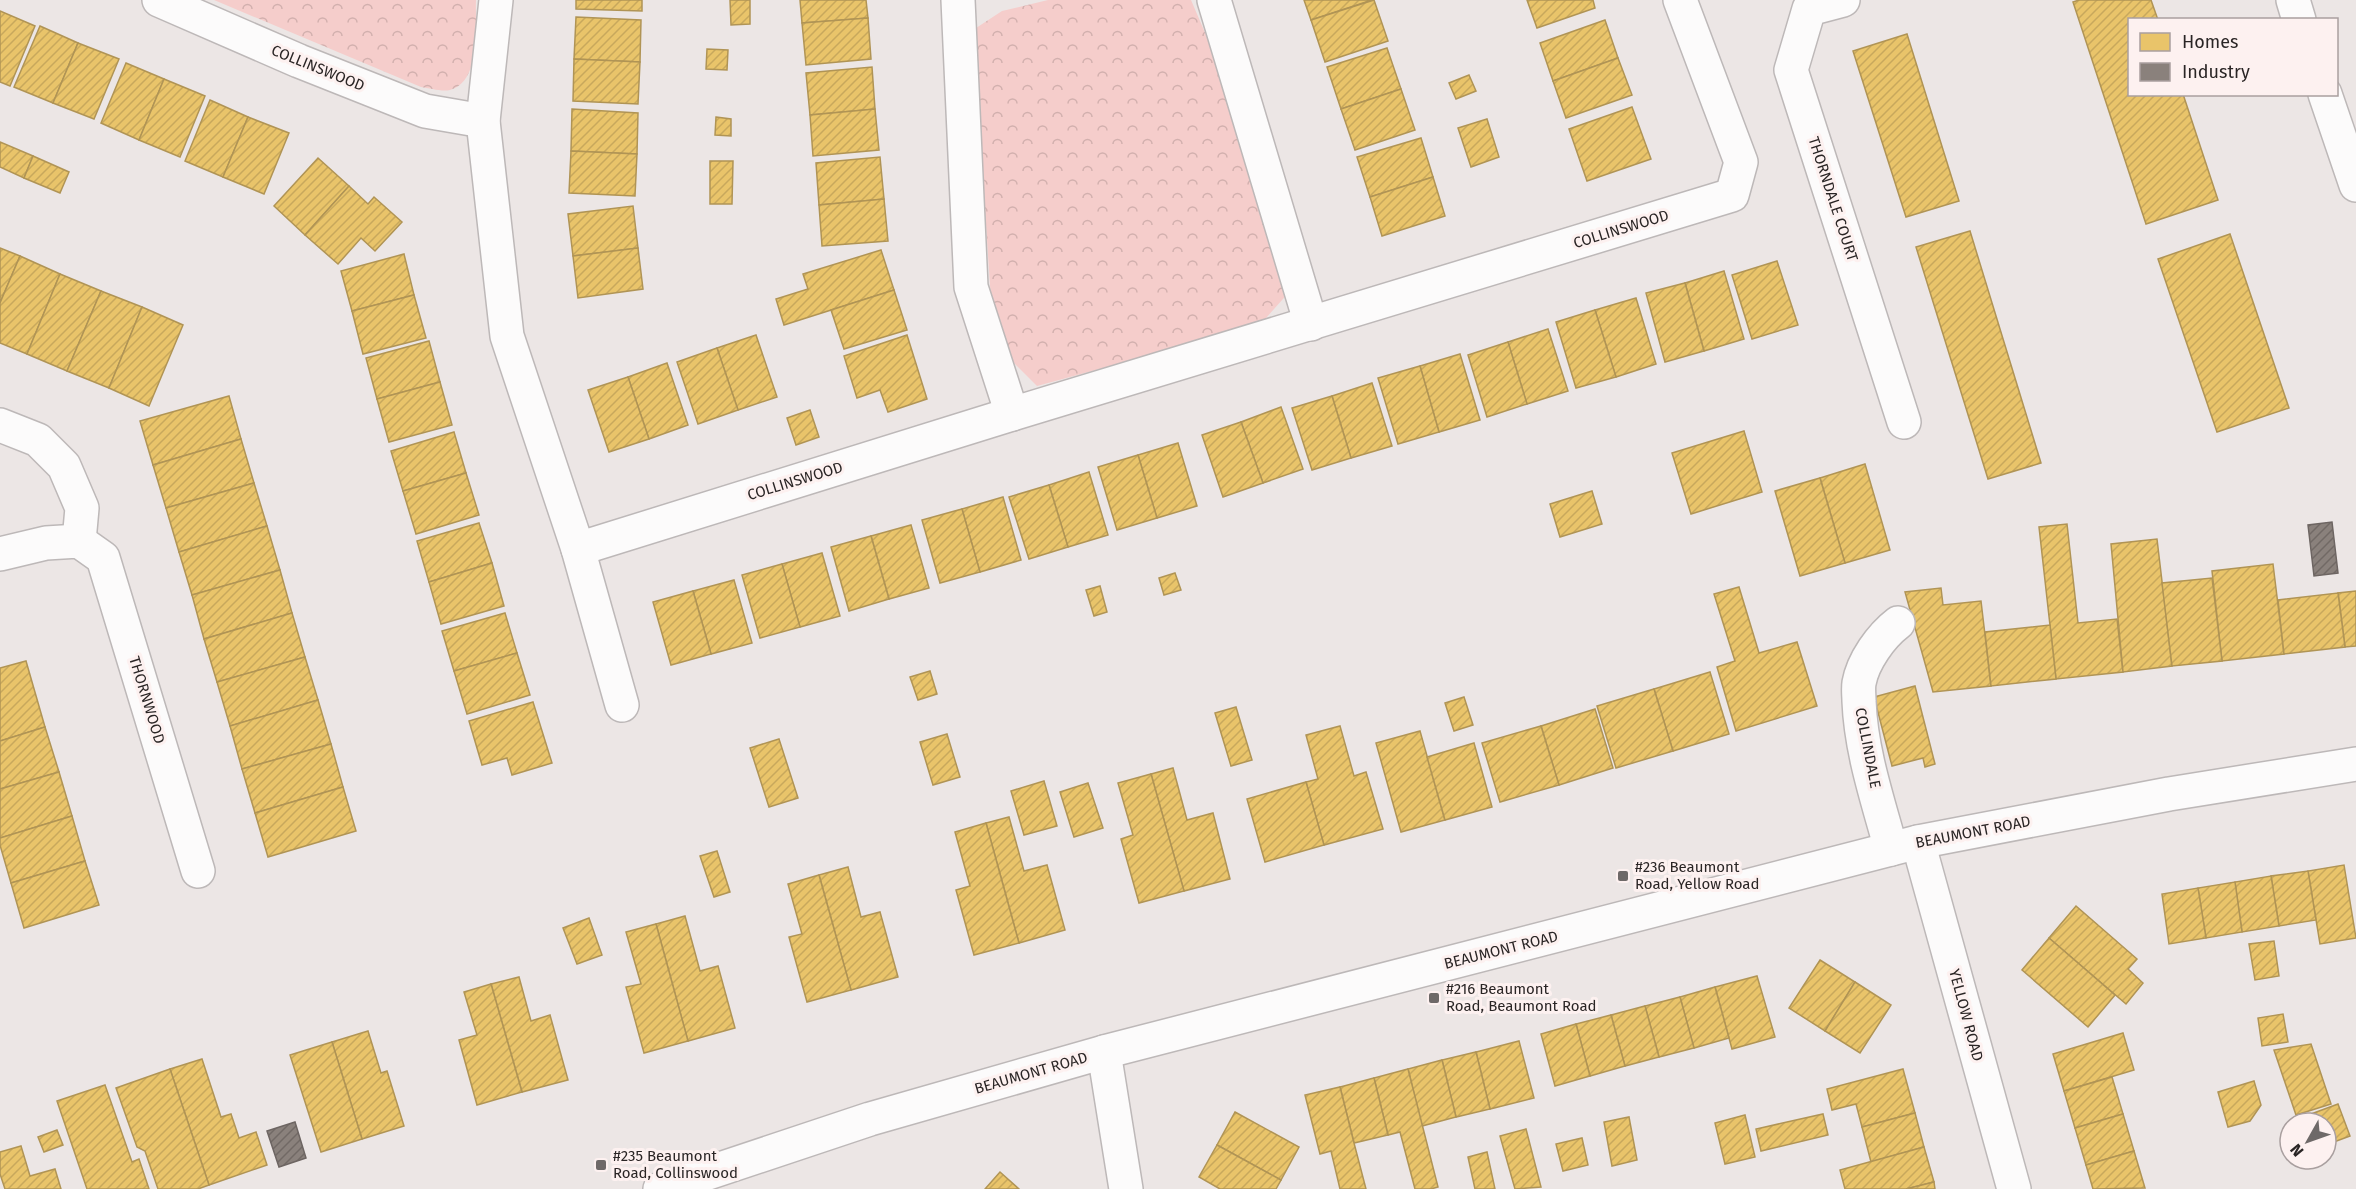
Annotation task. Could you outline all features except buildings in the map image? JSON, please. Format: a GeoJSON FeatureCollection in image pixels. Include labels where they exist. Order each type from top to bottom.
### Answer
{"type":"FeatureCollection","features":[{"type":"Feature","properties":{"kind":"street","name":"COLLINSWOOD"},"geometry":{"type":"LineString","coordinates":[[159,0],[299,62],[425,111],[483,121]]}},
{"type":"Feature","properties":{"kind":"street"},"geometry":{"type":"LineString","coordinates":[[496,0],[483,121],[507,336],[578,549],[622,705]]}},
{"type":"Feature","properties":{"kind":"street"},"geometry":{"type":"LineString","coordinates":[[958,0],[971,287],[1012,414]]}},
{"type":"Feature","properties":{"kind":"street"},"geometry":{"type":"LineString","coordinates":[[1214,0],[1311,324]]}},
{"type":"Feature","properties":{"kind":"street","name":"COLLINSWOOD"},"geometry":{"type":"LineString","coordinates":[[578,549],[1732,195],[1741,162],[1680,0]]}},
{"type":"Feature","properties":{"kind":"street","name":"THORNDALE COURT"},"geometry":{"type":"LineString","coordinates":[[1843,0],[1809,9],[1791,70],[1904,422]]}},
{"type":"Feature","properties":{"kind":"street"},"geometry":{"type":"LineString","coordinates":[[2293,0],[2298,18]]}},
{"type":"Feature","properties":{"kind":"street"},"geometry":{"type":"LineString","coordinates":[[2326,96],[2356,185]]}},
{"type":"Feature","properties":{"kind":"street"},"geometry":{"type":"LineString","coordinates":[[0,424],[38,440],[64,466],[82,508],[79,540],[46,543],[0,554]]}},
{"type":"Feature","properties":{"kind":"street","name":"THORNWOOD"},"geometry":{"type":"LineString","coordinates":[[79,540],[103,558],[198,871]]}},
{"type":"Feature","properties":{"kind":"street","name":"COLLINDALE"},"geometry":{"type":"LineString","coordinates":[[1898,623],[1886,632],[1867,662],[1859,683],[1860,722],[1866,752],[1905,846]]}},
{"type":"Feature","properties":{"kind":"street","name":"BEAUMONT ROAD"},"geometry":{"type":"LineString","coordinates":[[660,1189],[870,1119],[1104,1052],[1905,846],[2169,794],[2356,764]]}},
{"type":"Feature","properties":{"kind":"street","name":"YELLOW ROAD"},"geometry":{"type":"LineString","coordinates":[[1905,846],[2014,1189]]}},
{"type":"Feature","properties":{"kind":"street"},"geometry":{"type":"LineString","coordinates":[[1104,1052],[1126,1189]]}},
{"type":"Feature","properties":{"kind":"green space"},"geometry":{"type":"Polygon","coordinates":[[[214,0],[476,0],[475,51],[467,76],[460,85],[450,90],[421,87],[214,0]]]}},
{"type":"Feature","properties":{"kind":"green space"},"geometry":{"type":"Polygon","coordinates":[[[1048,0],[1191,0],[1206,35],[1286,265],[1291,290],[1266,318],[1242,330],[1037,386],[1013,362],[999,337],[992,315],[986,225],[978,175],[973,30],[1002,11],[1048,0]]]}},
{"type":"Feature","properties":{"kind":"place","name":"#236 Beaumont Road, Yellow Road"},"geometry":{"type":"Point","coordinates":[1623,876]}},
{"type":"Feature","properties":{"kind":"place","name":"#216 Beaumont Road, Beaumont Road"},"geometry":{"type":"Point","coordinates":[1434,998]}},
{"type":"Feature","properties":{"kind":"place","name":"#235 Beaumont Road, Collinswood"},"geometry":{"type":"Point","coordinates":[601,1165]}}]}
